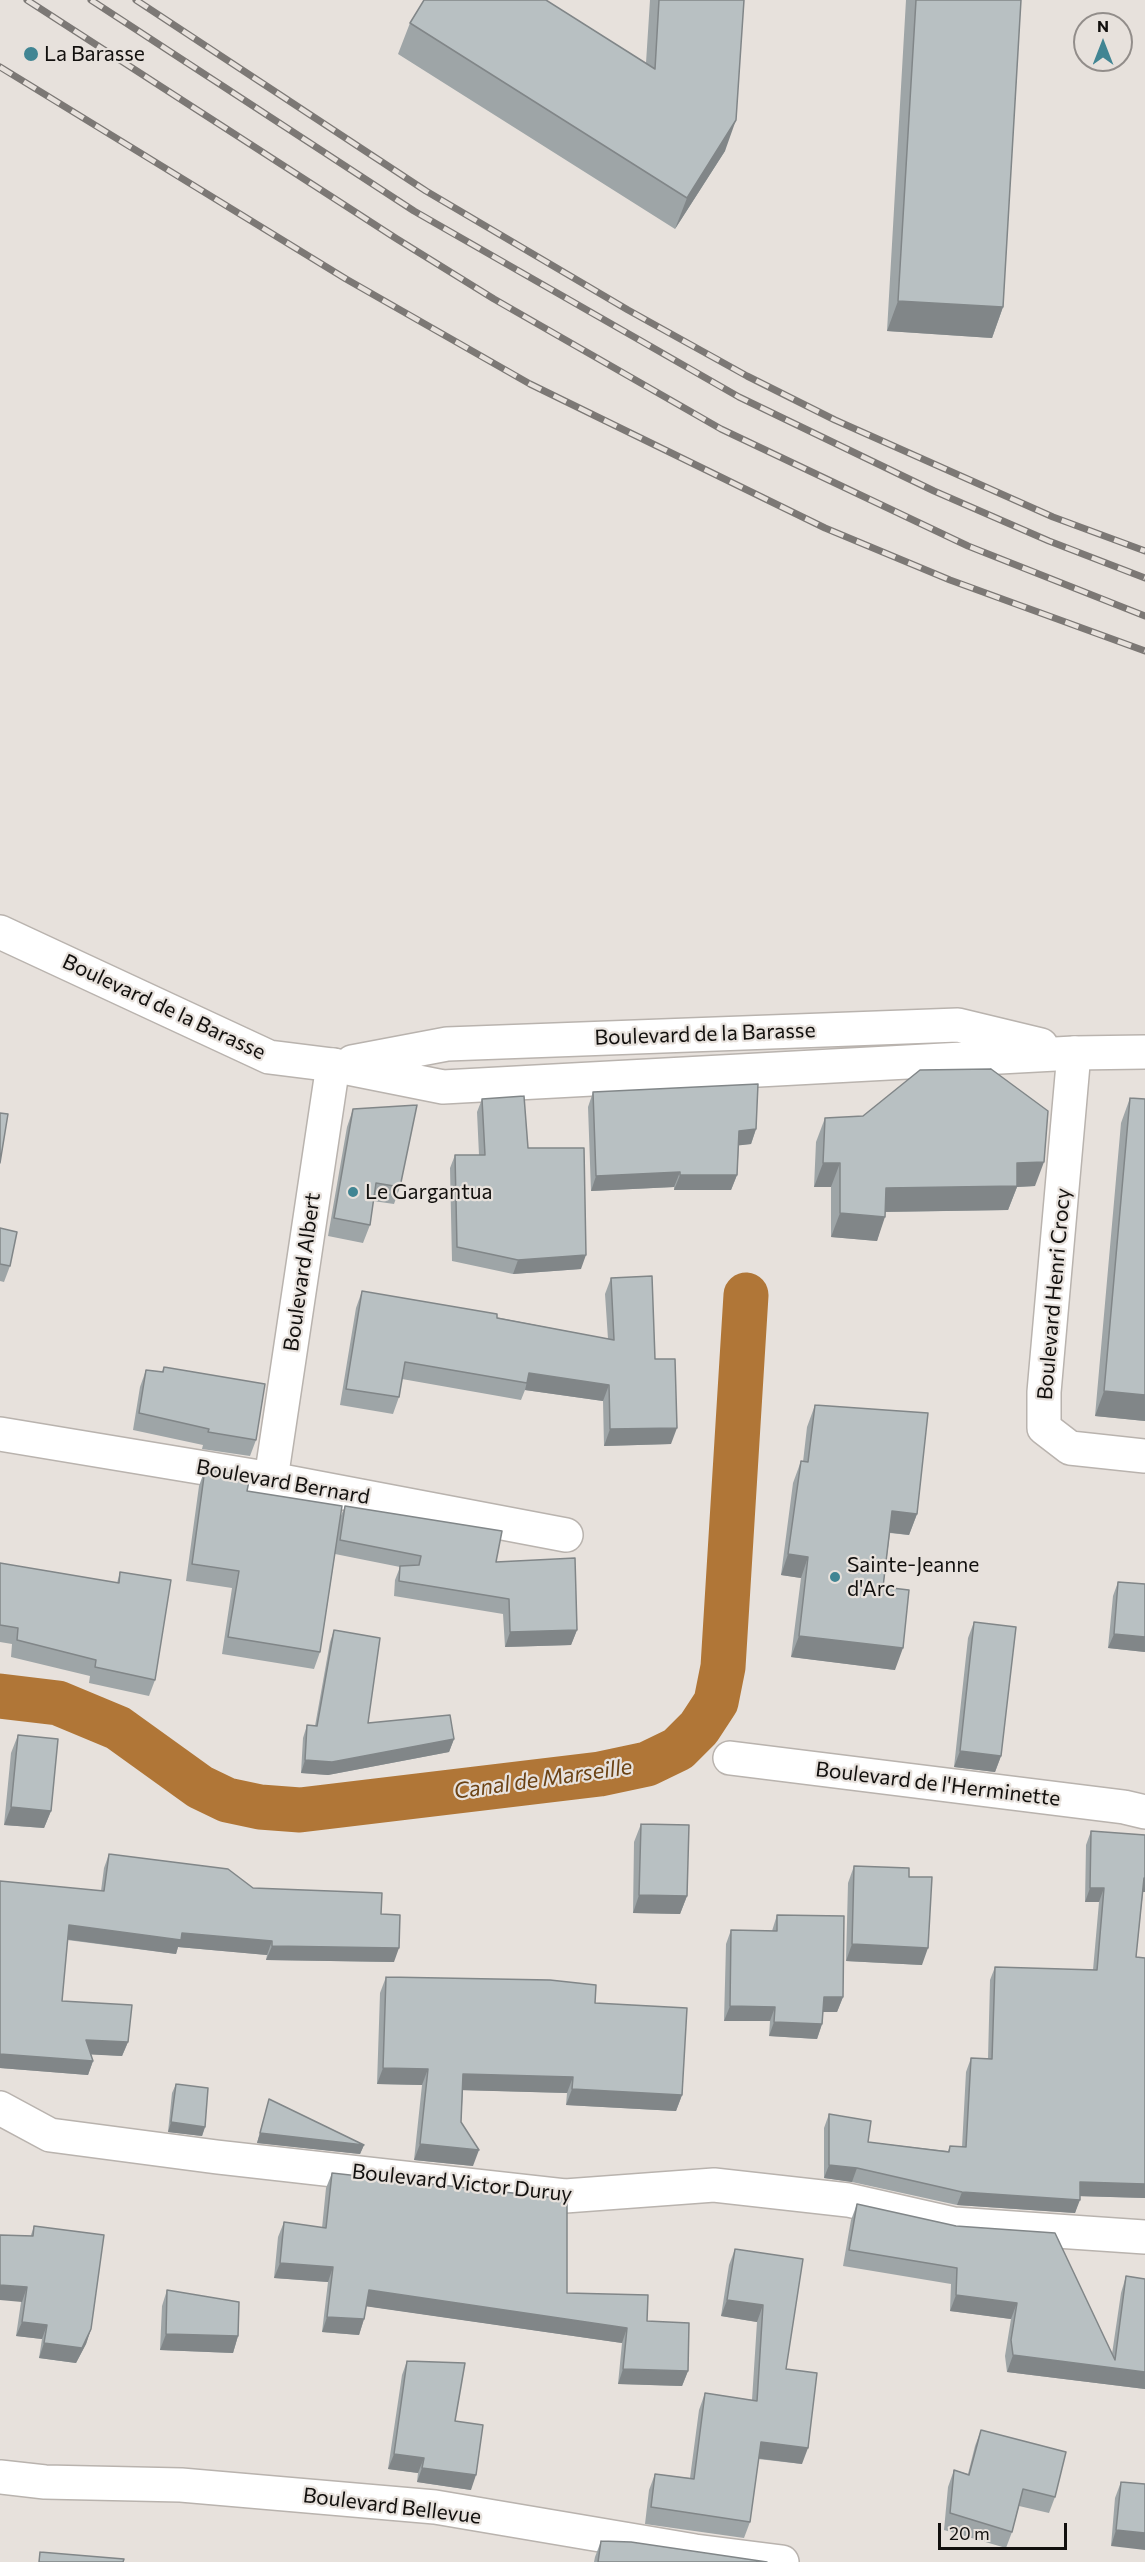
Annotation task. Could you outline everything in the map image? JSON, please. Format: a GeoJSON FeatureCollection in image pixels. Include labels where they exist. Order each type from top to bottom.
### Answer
{"type":"FeatureCollection","features":[{"type":"Feature","properties":{"kind":"street","name":"Boulevard de la Barasse"},"geometry":{"type":"LineString","coordinates":[[0,932],[269,1057],[333,1065],[447,1044],[958,1025],[1074,1053],[1145,1052]]}},
{"type":"Feature","properties":{"kind":"street","name":"Boulevard Henri Crocy"},"geometry":{"type":"LineString","coordinates":[[1074,1053],[1044,1392],[1044,1428],[1070,1448],[1145,1456]]}},
{"type":"Feature","properties":{"kind":"street","name":"Boulevard Albert"},"geometry":{"type":"LineString","coordinates":[[271,1479],[333,1065]]}},
{"type":"Feature","properties":{"kind":"street","name":"Boulevard Bernard"},"geometry":{"type":"LineString","coordinates":[[0,1434],[271,1479],[566,1534]]}},
{"type":"Feature","properties":{"kind":"street","name":"Boulevard de l'Herminette"},"geometry":{"type":"LineString","coordinates":[[730,1758],[1124,1807],[1145,1812]]}},
{"type":"Feature","properties":{"kind":"street","name":"Boulevard Victor Duruy"},"geometry":{"type":"LineString","coordinates":[[0,2108],[50,2135],[495,2189],[565,2196],[714,2185],[848,2200],[954,2224],[1145,2237]]}},
{"type":"Feature","properties":{"kind":"street","name":"Boulevard Bellevue"},"geometry":{"type":"LineString","coordinates":[[0,2476],[45,2482],[181,2485],[435,2507],[695,2551],[782,2562]]}},
{"type":"Feature","properties":{"kind":"building"},"geometry":{"type":"Polygon","coordinates":[[[424,0],[546,0],[655,69],[659,0],[744,0],[736,120],[687,198],[410,23],[424,0]]]}},
{"type":"Feature","properties":{"kind":"building"},"geometry":{"type":"Polygon","coordinates":[[[916,0],[1021,0],[1003,307],[898,301],[916,0]]]}},
{"type":"Feature","properties":{"kind":"building"},"geometry":{"type":"Polygon","coordinates":[[[991,1069],[1048,1111],[1044,1162],[1017,1163],[1017,1186],[886,1188],[885,1217],[840,1213],[840,1163],[823,1163],[825,1118],[863,1116],[920,1070],[991,1069]]]}},
{"type":"Feature","properties":{"kind":"building"},"geometry":{"type":"Polygon","coordinates":[[[758,1084],[756,1129],[739,1131],[737,1175],[680,1175],[680,1172],[596,1176],[593,1092],[758,1084]]]}},
{"type":"Feature","properties":{"kind":"building"},"geometry":{"type":"Polygon","coordinates":[[[524,1096],[528,1148],[584,1148],[586,1255],[518,1260],[457,1247],[455,1155],[485,1155],[482,1099],[524,1096]]]}},
{"type":"Feature","properties":{"kind":"building"},"geometry":{"type":"Polygon","coordinates":[[[1130,1098],[1145,1099],[1145,1395],[1104,1391],[1130,1098]]]}},
{"type":"Feature","properties":{"kind":"building"},"geometry":{"type":"Polygon","coordinates":[[[417,1105],[400,1187],[376,1183],[370,1225],[334,1218],[353,1109],[417,1105]]]}},
{"type":"Feature","properties":{"kind":"building"},"geometry":{"type":"Polygon","coordinates":[[[0,1113],[8,1114],[0,1163],[0,1113]]]}},
{"type":"Feature","properties":{"kind":"building"},"geometry":{"type":"Polygon","coordinates":[[[0,1228],[17,1232],[10,1266],[0,1264],[0,1228]]]}},
{"type":"Feature","properties":{"kind":"building"},"geometry":{"type":"Polygon","coordinates":[[[652,1276],[655,1359],[675,1359],[677,1428],[610,1429],[609,1385],[529,1373],[527,1383],[405,1362],[399,1397],[346,1389],[362,1291],[497,1314],[497,1318],[614,1340],[611,1278],[652,1276]]]}},
{"type":"Feature","properties":{"kind":"building"},"geometry":{"type":"Polygon","coordinates":[[[164,1367],[265,1384],[256,1440],[208,1432],[209,1429],[139,1413],[146,1370],[163,1372],[164,1367]]]}},
{"type":"Feature","properties":{"kind":"building"},"geometry":{"type":"Polygon","coordinates":[[[815,1405],[928,1413],[917,1514],[892,1511],[883,1587],[909,1590],[903,1648],[799,1636],[808,1557],[788,1554],[801,1461],[808,1462],[815,1405]]]}},
{"type":"Feature","properties":{"kind":"building"},"geometry":{"type":"Polygon","coordinates":[[[205,1469],[250,1476],[247,1491],[342,1506],[320,1652],[228,1637],[239,1571],[192,1564],[205,1469]]]}},
{"type":"Feature","properties":{"kind":"building"},"geometry":{"type":"Polygon","coordinates":[[[345,1506],[502,1531],[496,1562],[575,1558],[577,1630],[510,1632],[509,1599],[399,1581],[400,1566],[419,1565],[421,1556],[340,1540],[345,1506]]]}},
{"type":"Feature","properties":{"kind":"building"},"geometry":{"type":"Polygon","coordinates":[[[0,1563],[119,1583],[120,1572],[171,1580],[155,1680],[95,1667],[96,1660],[17,1640],[18,1628],[0,1625],[0,1563]]]}},
{"type":"Feature","properties":{"kind":"building"},"geometry":{"type":"Polygon","coordinates":[[[1118,1582],[1145,1584],[1145,1637],[1114,1634],[1118,1582]]]}},
{"type":"Feature","properties":{"kind":"building"},"geometry":{"type":"Polygon","coordinates":[[[974,1622],[1016,1627],[1001,1756],[960,1751],[974,1622]]]}},
{"type":"Feature","properties":{"kind":"building"},"geometry":{"type":"Polygon","coordinates":[[[334,1630],[380,1638],[368,1723],[450,1715],[454,1739],[332,1762],[305,1760],[307,1725],[317,1726],[334,1630]]]}},
{"type":"Feature","properties":{"kind":"building"},"geometry":{"type":"Polygon","coordinates":[[[18,1735],[58,1739],[51,1811],[11,1807],[18,1735]]]}},
{"type":"Feature","properties":{"kind":"building"},"geometry":{"type":"Polygon","coordinates":[[[641,1824],[689,1825],[687,1896],[639,1895],[641,1824]]]}},
{"type":"Feature","properties":{"kind":"building"},"geometry":{"type":"Polygon","coordinates":[[[1091,1831],[1145,1835],[1145,1878],[1136,1957],[1145,1958],[1145,2184],[1080,2182],[1080,2200],[962,2192],[857,2168],[829,2165],[829,2114],[871,2121],[868,2142],[949,2152],[950,2146],[966,2147],[971,2058],[992,2059],[995,1967],[1097,1970],[1104,1888],[1090,1888],[1091,1831]]]}},
{"type":"Feature","properties":{"kind":"building"},"geometry":{"type":"Polygon","coordinates":[[[109,1854],[228,1869],[253,1888],[382,1893],[381,1914],[400,1915],[399,1948],[272,1946],[272,1941],[182,1933],[181,1940],[69,1925],[62,2001],[132,2005],[128,2042],[86,2040],[93,2061],[0,2054],[0,1881],[104,1891],[109,1854]]]}},
{"type":"Feature","properties":{"kind":"building"},"geometry":{"type":"Polygon","coordinates":[[[854,1866],[909,1868],[909,1877],[932,1877],[928,1948],[852,1944],[854,1866]]]}},
{"type":"Feature","properties":{"kind":"building"},"geometry":{"type":"Polygon","coordinates":[[[777,1915],[844,1916],[843,1997],[824,1997],[822,2024],[774,2022],[775,2007],[730,2006],[731,1930],[777,1931],[777,1915]]]}},
{"type":"Feature","properties":{"kind":"building"},"geometry":{"type":"Polygon","coordinates":[[[386,1977],[550,1980],[596,1985],[595,2003],[687,2008],[682,2095],[572,2089],[573,2077],[463,2074],[461,2122],[479,2150],[420,2144],[428,2069],[383,2068],[386,1977]]]}},
{"type":"Feature","properties":{"kind":"building"},"geometry":{"type":"Polygon","coordinates":[[[176,2084],[208,2088],[205,2127],[171,2122],[176,2084]]]}},
{"type":"Feature","properties":{"kind":"building"},"geometry":{"type":"Polygon","coordinates":[[[269,2099],[364,2145],[260,2133],[269,2099]]]}},
{"type":"Feature","properties":{"kind":"building"},"geometry":{"type":"Polygon","coordinates":[[[332,2173],[567,2199],[567,2293],[648,2295],[647,2321],[689,2323],[688,2371],[623,2369],[627,2328],[369,2290],[364,2319],[327,2317],[333,2267],[280,2263],[284,2222],[326,2228],[332,2173]]]}},
{"type":"Feature","properties":{"kind":"building"},"geometry":{"type":"Polygon","coordinates":[[[857,2204],[956,2226],[1055,2233],[1115,2360],[1126,2276],[1145,2279],[1145,2372],[1013,2355],[1011,2340],[1017,2303],[956,2295],[957,2268],[849,2250],[857,2204]]]}},
{"type":"Feature","properties":{"kind":"building"},"geometry":{"type":"Polygon","coordinates":[[[34,2226],[104,2235],[91,2329],[82,2348],[44,2343],[47,2325],[22,2322],[27,2287],[0,2285],[0,2235],[33,2236],[34,2226]]]}},
{"type":"Feature","properties":{"kind":"building"},"geometry":{"type":"Polygon","coordinates":[[[735,2249],[803,2259],[786,2369],[817,2373],[808,2448],[761,2442],[750,2522],[651,2507],[655,2474],[694,2479],[705,2393],[757,2401],[763,2305],[727,2300],[735,2249]]]}},
{"type":"Feature","properties":{"kind":"building"},"geometry":{"type":"Polygon","coordinates":[[[167,2290],[239,2302],[238,2336],[166,2334],[167,2290]]]}},
{"type":"Feature","properties":{"kind":"building"},"geometry":{"type":"Polygon","coordinates":[[[407,2361],[465,2363],[455,2421],[483,2425],[476,2475],[422,2468],[424,2458],[394,2454],[407,2361]]]}},
{"type":"Feature","properties":{"kind":"building"},"geometry":{"type":"Polygon","coordinates":[[[981,2430],[1066,2452],[1055,2497],[1023,2489],[1012,2532],[950,2513],[954,2470],[969,2475],[981,2430]]]}},
{"type":"Feature","properties":{"kind":"building"},"geometry":{"type":"Polygon","coordinates":[[[1121,2482],[1145,2484],[1145,2533],[1116,2530],[1121,2482]]]}},
{"type":"Feature","properties":{"kind":"building"},"geometry":{"type":"Polygon","coordinates":[[[601,2541],[631,2542],[767,2562],[598,2562],[601,2541]]]}},
{"type":"Feature","properties":{"kind":"building"},"geometry":{"type":"Polygon","coordinates":[[[40,2552],[124,2559],[123,2562],[39,2562],[40,2552]]]}},
{"type":"Feature","properties":{"kind":"waterway","name":"Canal de Marseille"},"geometry":{"type":"LineString","coordinates":[[0,1696],[58,1703],[118,1728],[200,1787],[227,1800],[260,1807],[300,1810],[600,1774],[647,1764],[678,1749],[699,1728],[716,1702],[723,1667],[746,1295]]}},
{"type":"Feature","properties":{"kind":"railway"},"geometry":{"type":"LineString","coordinates":[[27,0],[494,299],[721,429],[968,546],[1145,616]]}},
{"type":"Feature","properties":{"kind":"railway"},"geometry":{"type":"LineString","coordinates":[[91,0],[414,211],[739,397],[934,491],[1049,541],[1145,578]]}},
{"type":"Feature","properties":{"kind":"railway"},"geometry":{"type":"LineString","coordinates":[[136,0],[426,191],[628,310],[747,376],[835,420],[1053,517],[1145,551]]}},
{"type":"Feature","properties":{"kind":"railway"},"geometry":{"type":"LineString","coordinates":[[0,67],[346,279],[530,384],[825,528],[950,580],[1145,651]]}},
{"type":"Feature","properties":{"kind":"place","name":"La Barasse"},"geometry":{"type":"Point","coordinates":[31,54]}},
{"type":"Feature","properties":{"kind":"place","name":"Le Gargantua"},"geometry":{"type":"Point","coordinates":[353,1192]}},
{"type":"Feature","properties":{"kind":"place","name":"Sainte-Jeanne d'Arc"},"geometry":{"type":"Point","coordinates":[835,1577]}}]}
